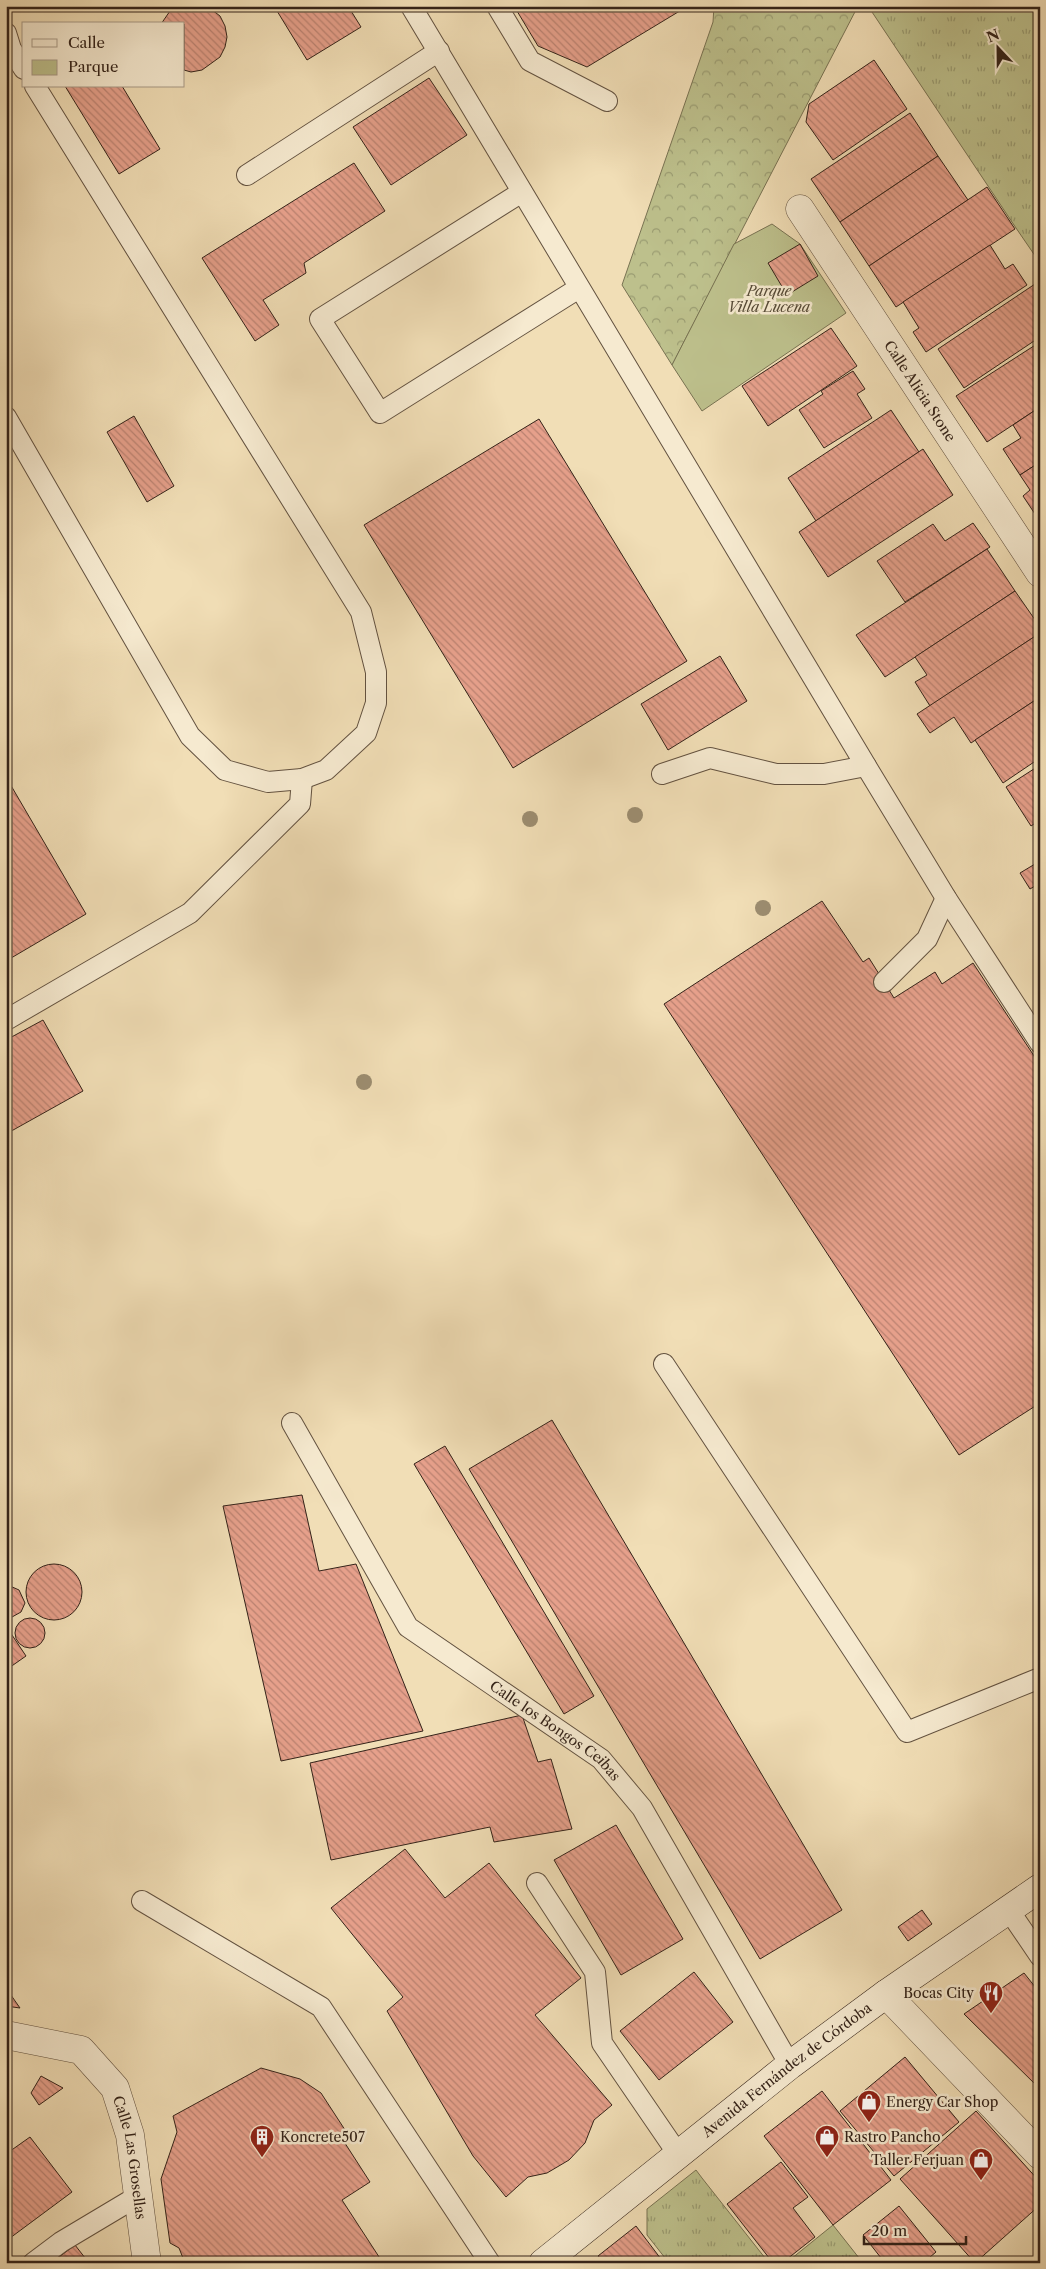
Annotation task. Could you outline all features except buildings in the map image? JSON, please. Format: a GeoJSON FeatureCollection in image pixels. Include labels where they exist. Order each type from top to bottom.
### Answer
{"type":"FeatureCollection","features":[{"type":"Feature","properties":{"kind":"street","name":"Calle Alicia Stone"},"geometry":{"type":"LineString","coordinates":[[800,209],[1040,573]]}},
{"type":"Feature","properties":{"kind":"street","name":"Avenida Fernández de Córdoba"},"geometry":{"type":"LineString","coordinates":[[543,2263],[790,2065],[886,1994],[1040,1888]]}},
{"type":"Feature","properties":{"kind":"street"},"geometry":{"type":"LineString","coordinates":[[886,1994],[1040,2155]]}},
{"type":"Feature","properties":{"kind":"street","name":"Calle Las Grosellas"},"geometry":{"type":"LineString","coordinates":[[6,2035],[80,2050],[115,2088],[130,2135],[147,2263]]}},
{"type":"Feature","properties":{"kind":"lane"},"geometry":{"type":"LineString","coordinates":[[411,6],[946,898],[1040,1043]]}},
{"type":"Feature","properties":{"kind":"lane"},"geometry":{"type":"LineString","coordinates":[[497,6],[530,61],[608,101]]}},
{"type":"Feature","properties":{"kind":"lane"},"geometry":{"type":"LineString","coordinates":[[6,33],[11,49],[22,66]]}},
{"type":"Feature","properties":{"kind":"lane"},"geometry":{"type":"LineString","coordinates":[[247,175],[439,51]]}},
{"type":"Feature","properties":{"kind":"lane"},"geometry":{"type":"LineString","coordinates":[[6,417],[190,736],[225,770],[268,782],[302,779],[326,770],[366,732],[376,703],[376,672],[361,612],[36,88]]}},
{"type":"Feature","properties":{"kind":"lane"},"geometry":{"type":"LineString","coordinates":[[522,192],[320,318],[380,413],[579,288]]}},
{"type":"Feature","properties":{"kind":"lane"},"geometry":{"type":"LineString","coordinates":[[662,774],[710,758],[776,774],[824,774],[866,766]]}},
{"type":"Feature","properties":{"kind":"lane"},"geometry":{"type":"LineString","coordinates":[[6,1020],[190,913],[300,804],[302,779]]}},
{"type":"Feature","properties":{"kind":"lane"},"geometry":{"type":"LineString","coordinates":[[884,982],[928,940],[946,898]]}},
{"type":"Feature","properties":{"kind":"lane"},"geometry":{"type":"LineString","coordinates":[[664,1364],[907,1732],[1040,1678]]}},
{"type":"Feature","properties":{"kind":"lane","name":"Calle los Bongos Ceibas"},"geometry":{"type":"LineString","coordinates":[[292,1423],[408,1627],[601,1759],[642,1808],[790,2065]]}},
{"type":"Feature","properties":{"kind":"lane"},"geometry":{"type":"LineString","coordinates":[[537,1883],[595,1972],[602,2043],[678,2154]]}},
{"type":"Feature","properties":{"kind":"lane"},"geometry":{"type":"LineString","coordinates":[[142,1901],[320,2007],[490,2263]]}},
{"type":"Feature","properties":{"kind":"lane"},"geometry":{"type":"LineString","coordinates":[[1008,1909],[1040,1956]]}},
{"type":"Feature","properties":{"kind":"lane"},"geometry":{"type":"LineString","coordinates":[[33,2263],[61,2242],[138,2196]]}},
{"type":"Feature","properties":{"kind":"green space"},"geometry":{"type":"Polygon","coordinates":[[[714,6],[858,6],[672,365],[622,285],[713,22],[714,6]]]}},
{"type":"Feature","properties":{"kind":"green space"},"geometry":{"type":"Polygon","coordinates":[[[868,6],[1040,6],[1040,263],[1016,228],[868,6]]]}},
{"type":"Feature","properties":{"kind":"green space","name":"Parque Villa Lucena"},"geometry":{"type":"Polygon","coordinates":[[[772,224],[800,244],[846,313],[702,411],[672,365],[734,244],[772,224]]]}},
{"type":"Feature","properties":{"kind":"green space"},"geometry":{"type":"Polygon","coordinates":[[[696,2170],[769,2263],[669,2263],[647,2235],[647,2209],[696,2170]]]}},
{"type":"Feature","properties":{"kind":"green space"},"geometry":{"type":"Polygon","coordinates":[[[833,2225],[863,2263],[786,2263],[833,2225]]]}},
{"type":"Feature","properties":{"kind":"place","name":"Bocas City"},"geometry":{"type":"Point","coordinates":[991,2014]}},
{"type":"Feature","properties":{"kind":"place","name":"Energy Car Shop"},"geometry":{"type":"Point","coordinates":[869,2123]}},
{"type":"Feature","properties":{"kind":"place","name":"Koncrete507"},"geometry":{"type":"Point","coordinates":[262,2158]}},
{"type":"Feature","properties":{"kind":"place","name":"Rastro Pancho"},"geometry":{"type":"Point","coordinates":[827,2158]}},
{"type":"Feature","properties":{"kind":"place","name":"Taller Ferjuan"},"geometry":{"type":"Point","coordinates":[981,2181]}}]}
